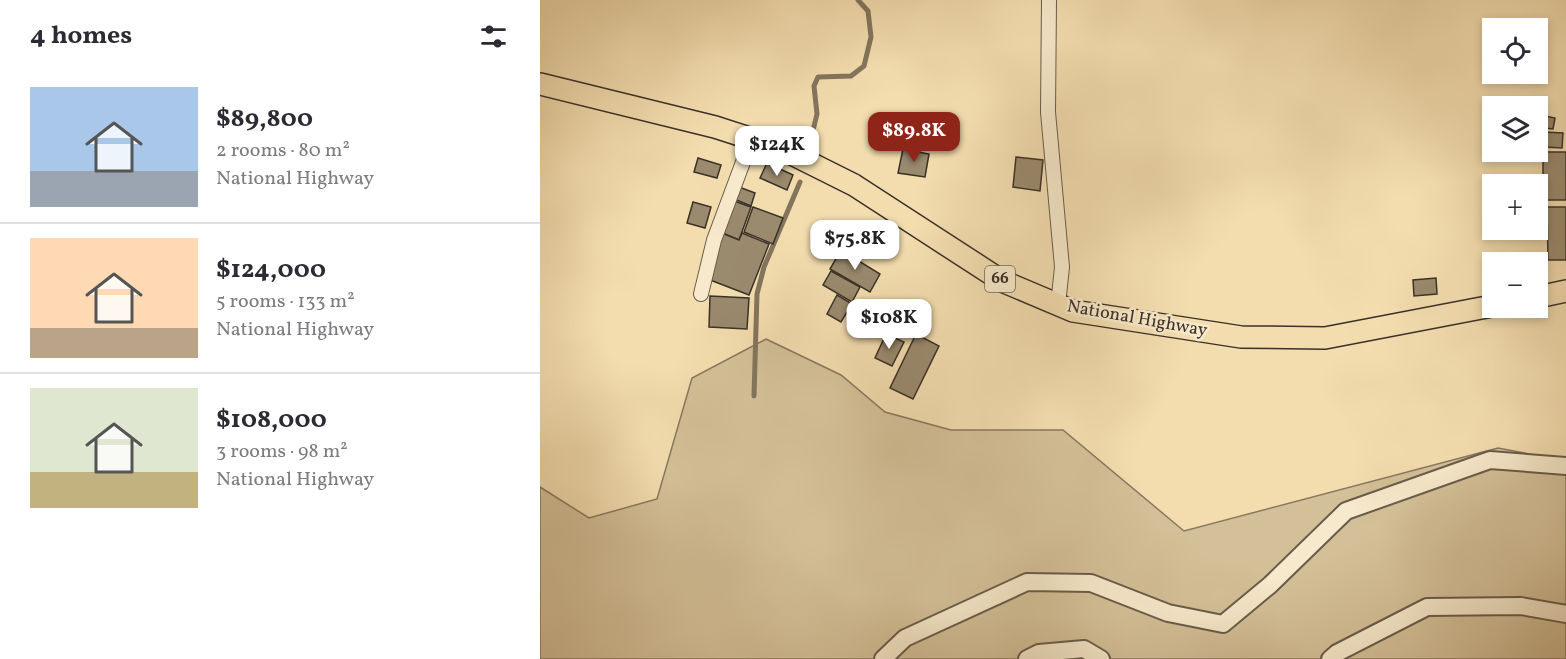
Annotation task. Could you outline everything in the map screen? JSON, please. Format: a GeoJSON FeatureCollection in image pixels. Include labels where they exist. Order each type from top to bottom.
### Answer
{"type":"FeatureCollection","features":[{"type":"Feature","properties":{"kind":"main road","name":"National Highway"},"geometry":{"type":"LineString","coordinates":[[540,84],[715,127],[780,148],[845,180],[1002,281],[1073,311],[1241,337],[1325,338],[1482,308]]}},
{"type":"Feature","properties":{"kind":"main road"},"geometry":{"type":"LineString","coordinates":[[1548,294],[1566,291]]}},
{"type":"Feature","properties":{"kind":"street"},"geometry":{"type":"LineString","coordinates":[[1049,0],[1048,112],[1062,267],[1058,305]]}},
{"type":"Feature","properties":{"kind":"street"},"geometry":{"type":"LineString","coordinates":[[701,294],[714,240],[752,138]]}},
{"type":"Feature","properties":{"kind":"street"},"geometry":{"type":"LineString","coordinates":[[1548,292],[1566,283]]}},
{"type":"Feature","properties":{"kind":"street"},"geometry":{"type":"LineString","coordinates":[[883,659],[905,638],[1027,582],[1091,583],[1168,613],[1223,624],[1270,585],[1346,511],[1490,460],[1566,466]]}},
{"type":"Feature","properties":{"kind":"street"},"geometry":{"type":"LineString","coordinates":[[1330,659],[1337,652],[1427,608],[1521,606],[1566,614]]}},
{"type":"Feature","properties":{"kind":"street"},"geometry":{"type":"LineString","coordinates":[[1027,659],[1039,653],[1084,649],[1101,659]]}},
{"type":"Feature","properties":{"kind":"shaded area"},"geometry":{"type":"Polygon","coordinates":[[[766,339],[841,375],[885,412],[951,430],[1063,430],[1184,531],[1498,448],[1566,461],[1566,659],[540,659],[540,487],[589,518],[657,499],[692,378],[766,339]]]}},
{"type":"Feature","properties":{"kind":"building"},"geometry":{"type":"Polygon","coordinates":[[[1548,117],[1555,118],[1553,129],[1548,128],[1548,117]]]}},
{"type":"Feature","properties":{"kind":"building"},"geometry":{"type":"Polygon","coordinates":[[[1548,132],[1563,133],[1562,148],[1548,147],[1548,132]]]}},
{"type":"Feature","properties":{"kind":"building"},"geometry":{"type":"Polygon","coordinates":[[[903,149],[929,154],[925,177],[898,173],[903,149]]]}},
{"type":"Feature","properties":{"kind":"building"},"geometry":{"type":"Polygon","coordinates":[[[1548,152],[1566,152],[1566,200],[1548,200],[1548,174],[1543,174],[1543,162],[1548,162],[1548,152]]]}},
{"type":"Feature","properties":{"kind":"building"},"geometry":{"type":"Polygon","coordinates":[[[1016,157],[1043,160],[1040,191],[1013,187],[1016,157]]]}},
{"type":"Feature","properties":{"kind":"building"},"geometry":{"type":"Polygon","coordinates":[[[698,158],[721,165],[717,178],[694,172],[698,158]]]}},
{"type":"Feature","properties":{"kind":"building"},"geometry":{"type":"Polygon","coordinates":[[[767,163],[793,175],[787,190],[760,178],[767,163]]]}},
{"type":"Feature","properties":{"kind":"building"},"geometry":{"type":"Polygon","coordinates":[[[739,187],[755,193],[751,206],[734,199],[739,187]]]}},
{"type":"Feature","properties":{"kind":"building"},"geometry":{"type":"Polygon","coordinates":[[[734,201],[751,207],[739,240],[722,233],[734,201]]]}},
{"type":"Feature","properties":{"kind":"building"},"geometry":{"type":"Polygon","coordinates":[[[693,202],[711,207],[705,228],[687,223],[693,202]]]}},
{"type":"Feature","properties":{"kind":"building"},"geometry":{"type":"Polygon","coordinates":[[[753,207],[783,218],[773,244],[744,232],[753,207]]]}},
{"type":"Feature","properties":{"kind":"building"},"geometry":{"type":"Polygon","coordinates":[[[1548,207],[1566,207],[1566,260],[1548,260],[1548,207]]]}},
{"type":"Feature","properties":{"kind":"building"},"geometry":{"type":"Polygon","coordinates":[[[722,233],[739,240],[742,233],[769,244],[749,295],[705,278],[722,233]]]}},
{"type":"Feature","properties":{"kind":"building"},"geometry":{"type":"Polygon","coordinates":[[[841,250],[880,274],[870,292],[830,269],[841,250]]]}},
{"type":"Feature","properties":{"kind":"building"},"geometry":{"type":"Polygon","coordinates":[[[831,271],[860,287],[852,302],[823,285],[831,271]]]}},
{"type":"Feature","properties":{"kind":"building"},"geometry":{"type":"Polygon","coordinates":[[[1436,278],[1437,294],[1414,296],[1413,280],[1436,278]]]}},
{"type":"Feature","properties":{"kind":"building"},"geometry":{"type":"Polygon","coordinates":[[[837,295],[852,304],[841,322],[827,314],[837,295]]]}},
{"type":"Feature","properties":{"kind":"building"},"geometry":{"type":"Polygon","coordinates":[[[710,296],[749,298],[747,329],[709,327],[710,296]]]}},
{"type":"Feature","properties":{"kind":"building"},"geometry":{"type":"Polygon","coordinates":[[[886,334],[904,342],[892,366],[875,358],[886,334]]]}},
{"type":"Feature","properties":{"kind":"building"},"geometry":{"type":"Polygon","coordinates":[[[916,334],[939,346],[913,399],[890,388],[916,334]]]}},
{"type":"Feature","properties":{"kind":"waterway"},"geometry":{"type":"LineString","coordinates":[[809,147],[817,114],[814,86],[818,77],[851,76],[864,66],[871,37],[868,11],[858,0]]}},
{"type":"Feature","properties":{"kind":"waterway"},"geometry":{"type":"LineString","coordinates":[[754,396],[757,294],[764,267],[800,182]]}}]}
